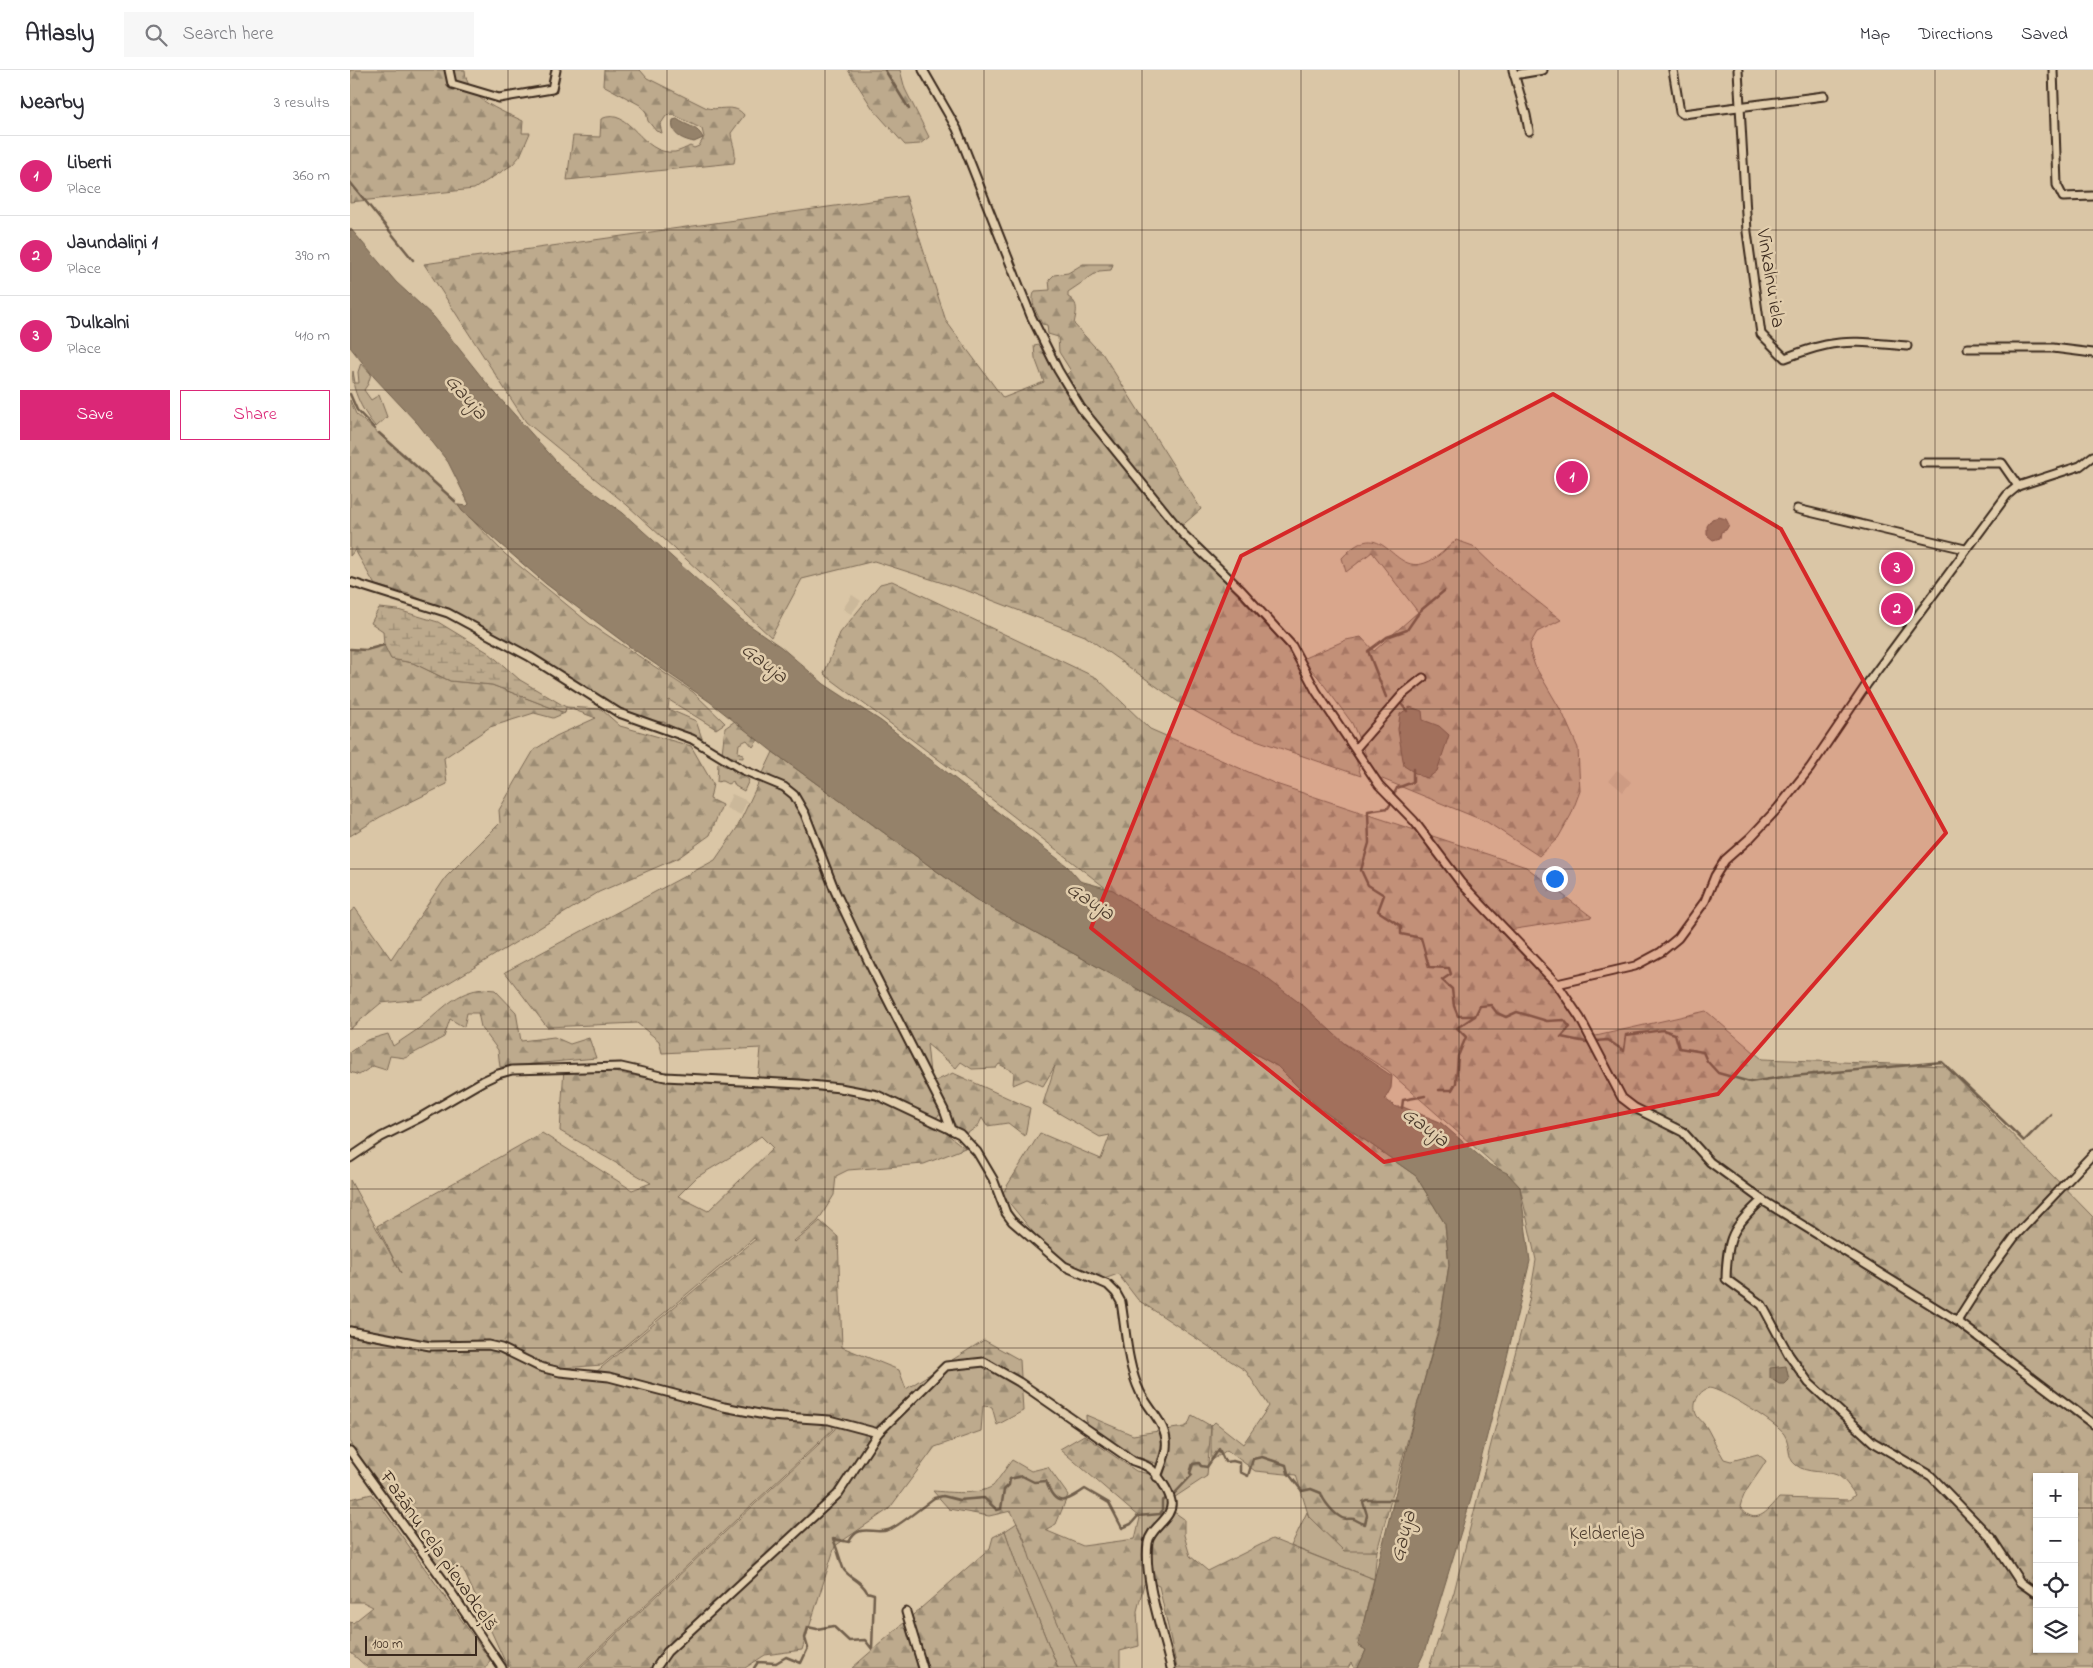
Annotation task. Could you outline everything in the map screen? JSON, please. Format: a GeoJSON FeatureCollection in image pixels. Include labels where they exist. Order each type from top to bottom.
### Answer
{"type":"FeatureCollection","features":[{"type":"Feature","properties":{"kind":"street"},"geometry":{"type":"LineString","coordinates":[[449,70],[452,84],[499,98],[552,89],[556,70]]}},
{"type":"Feature","properties":{"kind":"street"},"geometry":{"type":"LineString","coordinates":[[923,70],[960,134],[1031,316],[1058,370],[1081,408],[1183,534],[1241,590],[1292,646],[1316,691],[1379,785],[1414,821],[1461,883],[1557,984],[1580,1018],[1622,1098],[1635,1108],[1683,1132],[1710,1162],[1762,1200],[1957,1322],[2093,1424]]}},
{"type":"Feature","properties":{"kind":"street"},"geometry":{"type":"LineString","coordinates":[[1529,131],[1514,72],[1543,70]]}},
{"type":"Feature","properties":{"kind":"street"},"geometry":{"type":"LineString","coordinates":[[1673,70],[1680,112],[1683,114],[1824,96]]}},
{"type":"Feature","properties":{"kind":"street","name":"Vīnkalnu iela"},"geometry":{"type":"LineString","coordinates":[[1738,70],[1748,232],[1761,334],[1785,358],[1826,345],[1841,343],[1908,346]]}},
{"type":"Feature","properties":{"kind":"street"},"geometry":{"type":"LineString","coordinates":[[2053,70],[2057,186],[2063,197],[2093,196]]}},
{"type":"Feature","properties":{"kind":"street"},"geometry":{"type":"LineString","coordinates":[[1968,348],[2053,348],[2093,353]]}},
{"type":"Feature","properties":{"kind":"street"},"geometry":{"type":"LineString","coordinates":[[1557,984],[1635,966],[1661,952],[1678,938],[1705,901],[1715,876],[1725,860],[1750,838],[1778,808],[1810,768],[1867,684],[1965,549],[2007,495],[2018,486],[2069,471],[2080,466],[2093,456]]}},
{"type":"Feature","properties":{"kind":"street"},"geometry":{"type":"LineString","coordinates":[[1924,463],[2002,463],[2018,486]]}},
{"type":"Feature","properties":{"kind":"street"},"geometry":{"type":"LineString","coordinates":[[1797,509],[1965,549]]}},
{"type":"Feature","properties":{"kind":"street"},"geometry":{"type":"LineString","coordinates":[[350,582],[448,613],[530,657],[619,713],[692,739],[743,770],[784,787],[794,794],[805,814],[843,908],[944,1110],[951,1130]]}},
{"type":"Feature","properties":{"kind":"street"},"geometry":{"type":"LineString","coordinates":[[1356,748],[1403,694],[1423,678]]}},
{"type":"Feature","properties":{"kind":"street"},"geometry":{"type":"LineString","coordinates":[[350,1158],[381,1137],[421,1117],[483,1080],[512,1070],[621,1066],[665,1077],[840,1088],[877,1095],[960,1134],[978,1152],[993,1179],[1006,1213],[1012,1221],[1064,1266],[1077,1273],[1102,1281],[1116,1293],[1121,1302],[1136,1382],[1140,1393],[1165,1432],[1166,1450],[1157,1477]]}},
{"type":"Feature","properties":{"kind":"street"},"geometry":{"type":"LineString","coordinates":[[1957,1322],[1985,1276],[2016,1235],[2093,1154]]}},
{"type":"Feature","properties":{"kind":"street"},"geometry":{"type":"LineString","coordinates":[[1762,1200],[1740,1221],[1727,1248],[1726,1278],[1762,1305],[1789,1355],[1809,1383],[1873,1442],[1931,1476],[1992,1539],[2020,1582],[2033,1591]]}},
{"type":"Feature","properties":{"kind":"street"},"geometry":{"type":"LineString","coordinates":[[350,1331],[430,1346],[488,1345],[502,1348],[540,1367],[560,1372],[609,1377],[724,1407],[770,1416],[829,1420],[878,1433]]}},
{"type":"Feature","properties":{"kind":"street"},"geometry":{"type":"LineString","coordinates":[[656,1668],[667,1652],[838,1494],[878,1433],[946,1366],[984,1362],[1019,1382],[1133,1461],[1149,1467],[1167,1492],[1171,1501],[1168,1516],[1154,1528],[1148,1542],[1147,1571],[1171,1668]]}},
{"type":"Feature","properties":{"kind":"street","name":"Fazānu ceļa pievadceļš"},"geometry":{"type":"LineString","coordinates":[[350,1451],[443,1580],[502,1668]]}},
{"type":"Feature","properties":{"kind":"street"},"geometry":{"type":"LineString","coordinates":[[906,1612],[923,1668]]}},
{"type":"Feature","properties":{"kind":"highlighted area"},"geometry":{"type":"Polygon","coordinates":[[[1553,394],[1781,529],[1946,833],[1718,1094],[1384,1162],[1091,928],[1241,556],[1553,394]]]}},
{"type":"Feature","properties":{"kind":"shaded area"},"geometry":{"type":"Polygon","coordinates":[[[852,595],[861,601],[851,614],[843,609],[852,595]]]}},
{"type":"Feature","properties":{"kind":"shaded area"},"geometry":{"type":"Polygon","coordinates":[[[1617,770],[1631,782],[1623,792],[1609,780],[1617,770]]]}},
{"type":"Feature","properties":{"kind":"shaded area"},"geometry":{"type":"Polygon","coordinates":[[[732,794],[747,801],[741,815],[726,808],[732,794]]]}},
{"type":"Feature","properties":{"kind":"green space"},"geometry":{"type":"Polygon","coordinates":[[[350,70],[465,70],[471,89],[478,96],[495,108],[523,121],[522,133],[530,133],[520,156],[512,165],[474,189],[350,202],[350,70]]]}},
{"type":"Feature","properties":{"kind":"green space"},"geometry":{"type":"Polygon","coordinates":[[[604,70],[640,70],[647,78],[707,108],[732,108],[740,111],[744,115],[731,133],[735,151],[734,163],[567,180],[573,136],[600,137],[601,119],[611,117],[620,119],[653,147],[663,151],[675,152],[690,146],[694,148],[699,146],[704,137],[702,129],[672,114],[666,116],[660,125],[662,133],[656,131],[648,121],[646,112],[640,105],[603,85],[604,70]]]}},
{"type":"Feature","properties":{"kind":"green space"},"geometry":{"type":"Polygon","coordinates":[[[848,70],[900,70],[905,89],[929,137],[920,144],[905,145],[873,109],[848,70]]]}},
{"type":"Feature","properties":{"kind":"green space"},"geometry":{"type":"Polygon","coordinates":[[[906,196],[946,321],[1003,398],[1044,382],[1035,358],[1034,345],[1044,343],[1059,380],[1071,371],[1059,352],[1058,337],[1048,334],[1047,325],[1042,324],[1036,312],[1033,303],[1035,291],[1050,290],[1049,280],[1054,275],[1068,273],[1083,264],[1113,264],[1111,270],[1099,271],[1068,292],[1068,297],[1076,305],[1074,324],[1102,353],[1201,509],[1177,530],[1287,648],[1352,746],[1361,776],[1233,732],[1180,703],[1085,636],[968,591],[874,561],[802,579],[771,637],[627,505],[526,422],[424,264],[906,196]]]}},
{"type":"Feature","properties":{"kind":"green space"},"geometry":{"type":"Polygon","coordinates":[[[361,363],[371,374],[364,390],[371,400],[379,395],[387,417],[376,427],[363,409],[354,385],[353,371],[355,383],[359,383],[358,372],[361,363]]]}},
{"type":"Feature","properties":{"kind":"green space"},"geometry":{"type":"Polygon","coordinates":[[[350,400],[356,414],[443,490],[505,554],[589,623],[693,692],[725,723],[716,729],[669,700],[668,709],[696,721],[704,744],[664,722],[631,720],[554,675],[478,624],[409,594],[375,585],[355,550],[350,556],[350,400]]]}},
{"type":"Feature","properties":{"kind":"green space"},"geometry":{"type":"Polygon","coordinates":[[[1456,540],[1473,546],[1498,570],[1561,620],[1537,632],[1530,644],[1531,654],[1535,666],[1563,714],[1578,748],[1580,791],[1571,815],[1558,838],[1539,856],[1487,822],[1375,776],[1352,723],[1318,677],[1302,659],[1346,640],[1361,637],[1374,651],[1418,612],[1372,552],[1346,572],[1342,558],[1356,546],[1368,541],[1377,543],[1403,561],[1413,564],[1425,563],[1434,559],[1456,540]]]}},
{"type":"Feature","properties":{"kind":"green space","name":"Ķelderleja"},"geometry":{"type":"Polygon","coordinates":[[[892,581],[1097,678],[1150,729],[1276,784],[1526,867],[1592,917],[1503,931],[1596,1036],[1706,1011],[1762,1059],[1945,1066],[2093,1217],[2093,1668],[1429,1668],[1454,1592],[1529,1301],[1536,1260],[1520,1187],[1387,1070],[1143,917],[990,798],[824,674],[840,633],[880,584],[892,581]],[[1709,1388],[1699,1395],[1695,1403],[1695,1412],[1707,1428],[1724,1459],[1731,1461],[1758,1454],[1766,1461],[1742,1501],[1740,1507],[1745,1513],[1756,1517],[1761,1515],[1779,1498],[1849,1500],[1855,1495],[1840,1476],[1805,1470],[1796,1465],[1791,1459],[1786,1438],[1779,1429],[1736,1400],[1709,1388]]]}},
{"type":"Feature","properties":{"kind":"green space"},"geometry":{"type":"Polygon","coordinates":[[[379,608],[398,610],[438,622],[489,653],[520,680],[566,707],[565,713],[492,685],[450,681],[413,663],[391,659],[384,645],[383,631],[371,623],[379,608]]]}},
{"type":"Feature","properties":{"kind":"green space"},"geometry":{"type":"Polygon","coordinates":[[[384,645],[391,659],[413,663],[450,681],[492,685],[565,713],[553,718],[534,713],[490,727],[444,758],[447,784],[380,817],[350,836],[350,649],[366,650],[384,645]]]}},
{"type":"Feature","properties":{"kind":"green space"},"geometry":{"type":"Polygon","coordinates":[[[566,707],[601,709],[620,726],[691,746],[713,784],[710,799],[722,805],[710,835],[678,858],[599,892],[422,999],[381,1003],[350,1029],[350,912],[355,908],[391,959],[446,877],[500,823],[499,810],[534,750],[556,736],[596,718],[566,707]]]}},
{"type":"Feature","properties":{"kind":"green space"},"geometry":{"type":"Polygon","coordinates":[[[735,721],[758,740],[753,747],[747,740],[739,744],[738,752],[743,754],[743,758],[723,756],[722,753],[725,728],[735,721]]]}},
{"type":"Feature","properties":{"kind":"green space"},"geometry":{"type":"Polygon","coordinates":[[[773,752],[975,899],[1277,1066],[1319,1108],[1416,1176],[1445,1224],[1449,1265],[1439,1326],[1377,1551],[1344,1551],[1309,1517],[1296,1475],[1255,1471],[1227,1450],[1211,1461],[1211,1426],[1215,1422],[1243,1444],[1269,1406],[1246,1371],[1138,1300],[1118,1274],[1104,1279],[1067,1264],[1037,1237],[1002,1194],[1040,1133],[1101,1159],[1110,1135],[1100,1137],[1043,1104],[1055,1066],[1043,1086],[1027,1079],[1013,1085],[1014,1072],[999,1064],[996,1068],[972,1069],[961,1062],[956,1068],[927,1044],[931,1083],[953,1073],[1030,1108],[1025,1136],[1008,1123],[987,1126],[982,1118],[978,1126],[968,1133],[959,1130],[946,1111],[930,1121],[965,1148],[924,1164],[848,1170],[836,1176],[834,1195],[818,1221],[794,1241],[820,1221],[838,1237],[842,1347],[899,1370],[906,1389],[984,1340],[1020,1360],[1023,1411],[997,1425],[992,1407],[983,1406],[981,1431],[935,1447],[889,1509],[835,1546],[802,1650],[765,1655],[745,1668],[580,1668],[835,1429],[834,1414],[831,1414],[833,1429],[578,1668],[511,1668],[506,1664],[463,1569],[436,1563],[350,1443],[350,1334],[434,1350],[490,1348],[509,1354],[543,1372],[590,1377],[756,1239],[754,1238],[602,1365],[562,1368],[524,1357],[507,1348],[423,1343],[350,1327],[350,1180],[401,1273],[377,1226],[542,1133],[632,1190],[651,1183],[560,1131],[564,1067],[614,1072],[662,1081],[758,1081],[761,1048],[662,1053],[659,1041],[637,1023],[547,1027],[505,972],[715,860],[737,828],[773,752]],[[761,1136],[742,1150],[697,1177],[678,1196],[708,1211],[773,1148],[761,1136]]]}},
{"type":"Feature","properties":{"kind":"green space"},"geometry":{"type":"Polygon","coordinates":[[[718,763],[749,780],[744,791],[735,786],[733,781],[728,784],[722,781],[717,782],[718,763]]]}},
{"type":"Feature","properties":{"kind":"green space"},"geometry":{"type":"Polygon","coordinates":[[[484,989],[495,990],[516,1012],[521,1041],[554,1037],[570,1044],[589,1038],[596,1058],[500,1067],[498,1050],[481,1027],[478,1013],[467,1013],[464,1027],[450,1019],[444,1037],[405,1058],[390,1056],[386,1070],[373,1066],[359,1075],[350,1072],[350,1052],[367,1040],[388,1034],[393,1046],[422,1026],[457,997],[465,993],[484,989]]]}},
{"type":"Feature","properties":{"kind":"green space"},"geometry":{"type":"Polygon","coordinates":[[[1086,1415],[1133,1435],[1184,1427],[1188,1425],[1192,1415],[1211,1426],[1207,1476],[1175,1497],[1170,1509],[1184,1519],[1184,1535],[1190,1556],[1208,1571],[1272,1539],[1374,1579],[1358,1645],[1366,1650],[1358,1668],[1354,1668],[1351,1663],[1348,1668],[1177,1668],[1159,1586],[1152,1583],[1144,1584],[1137,1611],[1139,1646],[1120,1651],[1120,1668],[1077,1668],[1030,1558],[1024,1538],[1011,1511],[989,1516],[949,1509],[933,1491],[963,1493],[987,1489],[993,1486],[1012,1460],[1031,1471],[1048,1467],[1068,1495],[1056,1524],[1045,1530],[1083,1546],[1135,1539],[1140,1518],[1060,1449],[1084,1435],[1136,1471],[1163,1477],[1168,1461],[1158,1458],[1158,1464],[1114,1446],[1093,1432],[1087,1423],[1086,1415]]]}},
{"type":"Feature","properties":{"kind":"green space"},"geometry":{"type":"Polygon","coordinates":[[[372,1494],[490,1660],[486,1668],[368,1668],[350,1652],[350,1622],[353,1623],[373,1607],[363,1602],[350,1602],[350,1499],[372,1494]]]}},
{"type":"Feature","properties":{"kind":"green space"},"geometry":{"type":"Polygon","coordinates":[[[1307,1512],[1309,1517],[1344,1550],[1377,1551],[1374,1579],[1291,1546],[1307,1512]]]}},
{"type":"Feature","properties":{"kind":"green space"},"geometry":{"type":"Polygon","coordinates":[[[1017,1523],[1077,1668],[1058,1668],[1018,1569],[1005,1531],[1017,1523]]]}},
{"type":"Feature","properties":{"kind":"green space"},"geometry":{"type":"Polygon","coordinates":[[[1005,1531],[1018,1569],[1058,1668],[852,1668],[990,1548],[993,1537],[1005,1531]]]}},
{"type":"Feature","properties":{"kind":"water"},"geometry":{"type":"Polygon","coordinates":[[[677,119],[698,131],[703,138],[694,142],[678,135],[673,129],[673,120],[677,119]]]}},
{"type":"Feature","properties":{"kind":"water","name":"Gauja"},"geometry":{"type":"Polygon","coordinates":[[[350,228],[396,282],[434,317],[488,385],[564,470],[623,513],[742,620],[781,647],[824,684],[881,721],[1067,866],[1080,881],[1113,890],[1160,921],[1257,971],[1305,1007],[1346,1045],[1392,1076],[1391,1088],[1385,1099],[1396,1107],[1403,1107],[1440,1122],[1490,1165],[1507,1173],[1520,1187],[1530,1261],[1471,1499],[1424,1653],[1417,1668],[1358,1668],[1366,1650],[1358,1645],[1418,1402],[1439,1329],[1449,1265],[1445,1224],[1416,1176],[1319,1108],[1277,1066],[975,899],[773,752],[710,702],[626,644],[546,584],[462,511],[458,505],[467,506],[469,504],[448,462],[418,424],[374,377],[350,347],[350,228]]]}},
{"type":"Feature","properties":{"kind":"water"},"geometry":{"type":"Polygon","coordinates":[[[1719,517],[1726,519],[1729,525],[1726,530],[1721,532],[1720,538],[1713,540],[1707,535],[1707,526],[1712,519],[1719,517]]]}},
{"type":"Feature","properties":{"kind":"water"},"geometry":{"type":"Polygon","coordinates":[[[1410,707],[1422,711],[1423,720],[1439,726],[1449,735],[1437,771],[1428,778],[1420,776],[1404,766],[1398,730],[1400,714],[1410,707]]]}},
{"type":"Feature","properties":{"kind":"water"},"geometry":{"type":"Polygon","coordinates":[[[1786,1366],[1789,1380],[1785,1384],[1779,1384],[1770,1378],[1770,1368],[1786,1366]]]}},
{"type":"Feature","properties":{"kind":"waterway"},"geometry":{"type":"LineString","coordinates":[[885,70],[909,109]]}},
{"type":"Feature","properties":{"kind":"waterway"},"geometry":{"type":"LineString","coordinates":[[350,182],[413,260]]}},
{"type":"Feature","properties":{"kind":"waterway"},"geometry":{"type":"LineString","coordinates":[[350,394],[357,410],[375,429]]}},
{"type":"Feature","properties":{"kind":"waterway"},"geometry":{"type":"LineString","coordinates":[[379,433],[455,501]]}},
{"type":"Feature","properties":{"kind":"waterway"},"geometry":{"type":"LineString","coordinates":[[1386,697],[1368,651],[1387,637],[1407,630],[1420,611],[1444,591]]}},
{"type":"Feature","properties":{"kind":"waterway"},"geometry":{"type":"LineString","coordinates":[[350,649],[366,650],[384,645]]}},
{"type":"Feature","properties":{"kind":"waterway"},"geometry":{"type":"LineString","coordinates":[[1402,705],[1407,711]]}},
{"type":"Feature","properties":{"kind":"waterway"},"geometry":{"type":"LineString","coordinates":[[1393,796],[1397,788],[1413,782],[1413,769]]}},
{"type":"Feature","properties":{"kind":"waterway"},"geometry":{"type":"LineString","coordinates":[[1390,805],[1388,808],[1368,811],[1369,843],[1361,870],[1368,885],[1384,895],[1378,911],[1401,926],[1401,934],[1421,938],[1429,967],[1449,968],[1451,974],[1442,980],[1452,989],[1454,1006],[1458,1016],[1475,1016],[1457,1028],[1466,1037],[1458,1056],[1456,1083],[1452,1090],[1439,1090]]}},
{"type":"Feature","properties":{"kind":"waterway"},"geometry":{"type":"LineString","coordinates":[[1475,1016],[1480,1006],[1491,1005],[1497,1013],[1506,1017],[1517,1012],[1547,1021],[1564,1020],[1570,1027],[1561,1037],[1586,1042]]}},
{"type":"Feature","properties":{"kind":"waterway"},"geometry":{"type":"LineString","coordinates":[[1595,1041],[1608,1040],[1624,1051],[1626,1035],[1663,1030],[1675,1034],[1679,1048],[1703,1052],[1707,1061],[1718,1073],[1750,1082],[1783,1077],[1942,1062],[2024,1141],[2051,1114]]}},
{"type":"Feature","properties":{"kind":"waterway","name":"Gauja"},"geometry":{"type":"LineString","coordinates":[[1402,1108],[1403,1100],[1425,1096]]}},
{"type":"Feature","properties":{"kind":"waterway","name":"Gauja"},"geometry":{"type":"LineString","coordinates":[[754,1668],[758,1662],[776,1663],[786,1657],[801,1663],[808,1648],[805,1638],[808,1627],[817,1629],[833,1626],[849,1641],[865,1640],[872,1649],[874,1594],[867,1592],[862,1585],[844,1570],[833,1539],[849,1542],[857,1532],[888,1530],[904,1521],[934,1498],[943,1496],[959,1500],[984,1498],[997,1510],[1001,1509],[1004,1490],[1009,1485],[1010,1479],[1022,1476],[1034,1482],[1046,1481],[1049,1490],[1057,1499],[1067,1500],[1085,1489],[1109,1503],[1122,1528],[1131,1524],[1138,1516],[1160,1514],[1162,1511],[1162,1501],[1174,1494],[1192,1475],[1190,1473],[1193,1464],[1199,1463],[1201,1466],[1207,1467],[1219,1449],[1225,1462],[1233,1461],[1240,1463],[1240,1472],[1248,1476],[1253,1459],[1262,1457],[1286,1465],[1288,1473],[1302,1491],[1311,1489],[1321,1493],[1329,1507],[1344,1519],[1354,1519],[1365,1524],[1367,1515],[1363,1502],[1366,1500],[1396,1500]]}},
{"type":"Feature","properties":{"kind":"place","name":"Liberti"},"geometry":{"type":"Point","coordinates":[1572,477]}},
{"type":"Feature","properties":{"kind":"place","name":"Dulkalni"},"geometry":{"type":"Point","coordinates":[1897,568]}},
{"type":"Feature","properties":{"kind":"place","name":"Jaundaliņi 1"},"geometry":{"type":"Point","coordinates":[1897,609]}}]}
